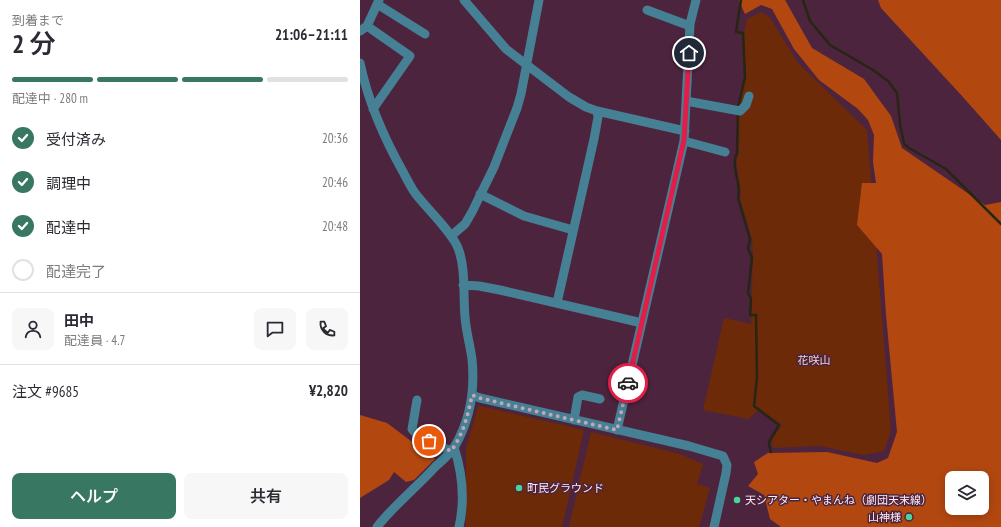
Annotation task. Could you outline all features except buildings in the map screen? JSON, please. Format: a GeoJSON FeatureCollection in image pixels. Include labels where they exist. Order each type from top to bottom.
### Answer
{"type":"FeatureCollection","features":[{"type":"Feature","properties":{"kind":"street"},"geometry":{"type":"LineString","coordinates":[[464,0],[506,49],[569,97],[586,107],[597,112],[684,136],[725,152]]}},
{"type":"Feature","properties":{"kind":"street"},"geometry":{"type":"LineString","coordinates":[[451,236],[465,224],[494,167],[517,108],[539,0]]}},
{"type":"Feature","properties":{"kind":"street"},"geometry":{"type":"LineString","coordinates":[[617,430],[684,136],[690,26],[696,0]]}},
{"type":"Feature","properties":{"kind":"street"},"geometry":{"type":"LineString","coordinates":[[373,109],[410,56],[363,28],[378,2],[425,34]]}},
{"type":"Feature","properties":{"kind":"street"},"geometry":{"type":"LineString","coordinates":[[647,10],[690,26]]}},
{"type":"Feature","properties":{"kind":"street"},"geometry":{"type":"LineString","coordinates":[[360,63],[373,109],[393,154],[414,192],[451,236],[458,247],[463,285],[465,319],[472,363],[472,395],[468,415],[461,435],[453,449],[387,514],[377,527]]}},
{"type":"Feature","properties":{"kind":"street"},"geometry":{"type":"LineString","coordinates":[[686,101],[738,111],[743,109],[746,105],[749,96]]}},
{"type":"Feature","properties":{"kind":"street"},"geometry":{"type":"LineString","coordinates":[[557,303],[598,117],[597,112]]}},
{"type":"Feature","properties":{"kind":"street"},"geometry":{"type":"LineString","coordinates":[[480,194],[524,216],[573,230]]}},
{"type":"Feature","properties":{"kind":"street"},"geometry":{"type":"LineString","coordinates":[[463,285],[479,286],[642,323]]}},
{"type":"Feature","properties":{"kind":"street"},"geometry":{"type":"LineString","coordinates":[[472,395],[689,446],[723,456],[727,465],[726,473],[714,527]]}},
{"type":"Feature","properties":{"kind":"street"},"geometry":{"type":"LineString","coordinates":[[574,420],[578,397],[582,395],[600,399]]}},
{"type":"Feature","properties":{"kind":"street"},"geometry":{"type":"LineString","coordinates":[[417,400],[412,429],[418,436],[453,449],[460,466],[462,508],[460,527]]}},
{"type":"Feature","properties":{"kind":"green space","name":"花咲山"},"geometry":{"type":"Polygon","coordinates":[[[762,12],[770,18],[798,63],[867,130],[891,431],[884,451],[863,455],[820,446],[773,448],[772,439],[782,425],[759,409],[749,419],[703,410],[724,318],[751,324],[752,239],[740,198],[741,193],[736,160],[739,154],[739,107],[746,77],[744,34],[747,19],[762,12]]]}},
{"type":"Feature","properties":{"kind":"green space","name":"町民グラウンド"},"geometry":{"type":"Polygon","coordinates":[[[480,406],[584,430],[562,527],[466,527],[466,448],[478,407],[480,406]]]}},
{"type":"Feature","properties":{"kind":"green space","name":"町民グラウンド"},"geometry":{"type":"Polygon","coordinates":[[[591,432],[680,454],[703,464],[697,484],[710,488],[699,527],[569,527],[591,432]]]}},
{"type":"Feature","properties":{"kind":"shaded area"},"geometry":{"type":"Polygon","coordinates":[[[740,0],[785,0],[812,48],[864,79],[891,116],[902,148],[985,205],[1001,202],[1001,527],[781,527],[770,519],[764,495],[748,486],[758,474],[754,462],[768,453],[827,452],[877,463],[888,458],[897,432],[882,254],[857,225],[862,183],[876,183],[873,162],[874,135],[868,120],[858,109],[819,80],[794,49],[772,9],[761,5],[745,14],[739,1],[740,0]]]}},
{"type":"Feature","properties":{"kind":"shaded area"},"geometry":{"type":"Polygon","coordinates":[[[878,0],[1001,0],[1001,140],[881,8],[878,0]]]}},
{"type":"Feature","properties":{"kind":"shaded area"},"geometry":{"type":"Polygon","coordinates":[[[360,415],[387,423],[435,459],[414,480],[406,482],[394,472],[389,480],[360,498],[360,415]]]}},
{"type":"Feature","properties":{"kind":"waterway"},"geometry":{"type":"LineString","coordinates":[[738,108],[745,77],[743,33],[736,32],[741,0]]}},
{"type":"Feature","properties":{"kind":"waterway"},"geometry":{"type":"LineString","coordinates":[[803,0],[810,21],[830,45],[873,70],[888,81],[897,93],[900,124],[904,144],[946,169],[1001,224]]}},
{"type":"Feature","properties":{"kind":"waterway"},"geometry":{"type":"LineString","coordinates":[[738,113],[735,169],[739,187],[738,198],[750,239],[748,249],[752,258],[748,293],[751,299],[750,315],[756,315],[757,377],[754,406],[779,425],[769,442],[771,452]]}},
{"type":"Feature","properties":{"kind":"way so far"},"geometry":{"type":"LineString","coordinates":[[429,441],[451,451],[461,435],[468,415],[472,395],[545,414],[617,430],[628,383]]}},
{"type":"Feature","properties":{"kind":"place","name":"町民グラウンド"},"geometry":{"type":"Point","coordinates":[519,488]}},
{"type":"Feature","properties":{"kind":"place","name":"天シアター・やまんね（劇団天末線）"},"geometry":{"type":"Point","coordinates":[737,500]}},
{"type":"Feature","properties":{"kind":"place","name":"山神様"},"geometry":{"type":"Point","coordinates":[909,517]}},
{"type":"Feature","properties":{"kind":"route"},"geometry":{"type":"LineString","coordinates":[[628,383],[684,140],[686,122],[686,80],[689,53]]}}]}
